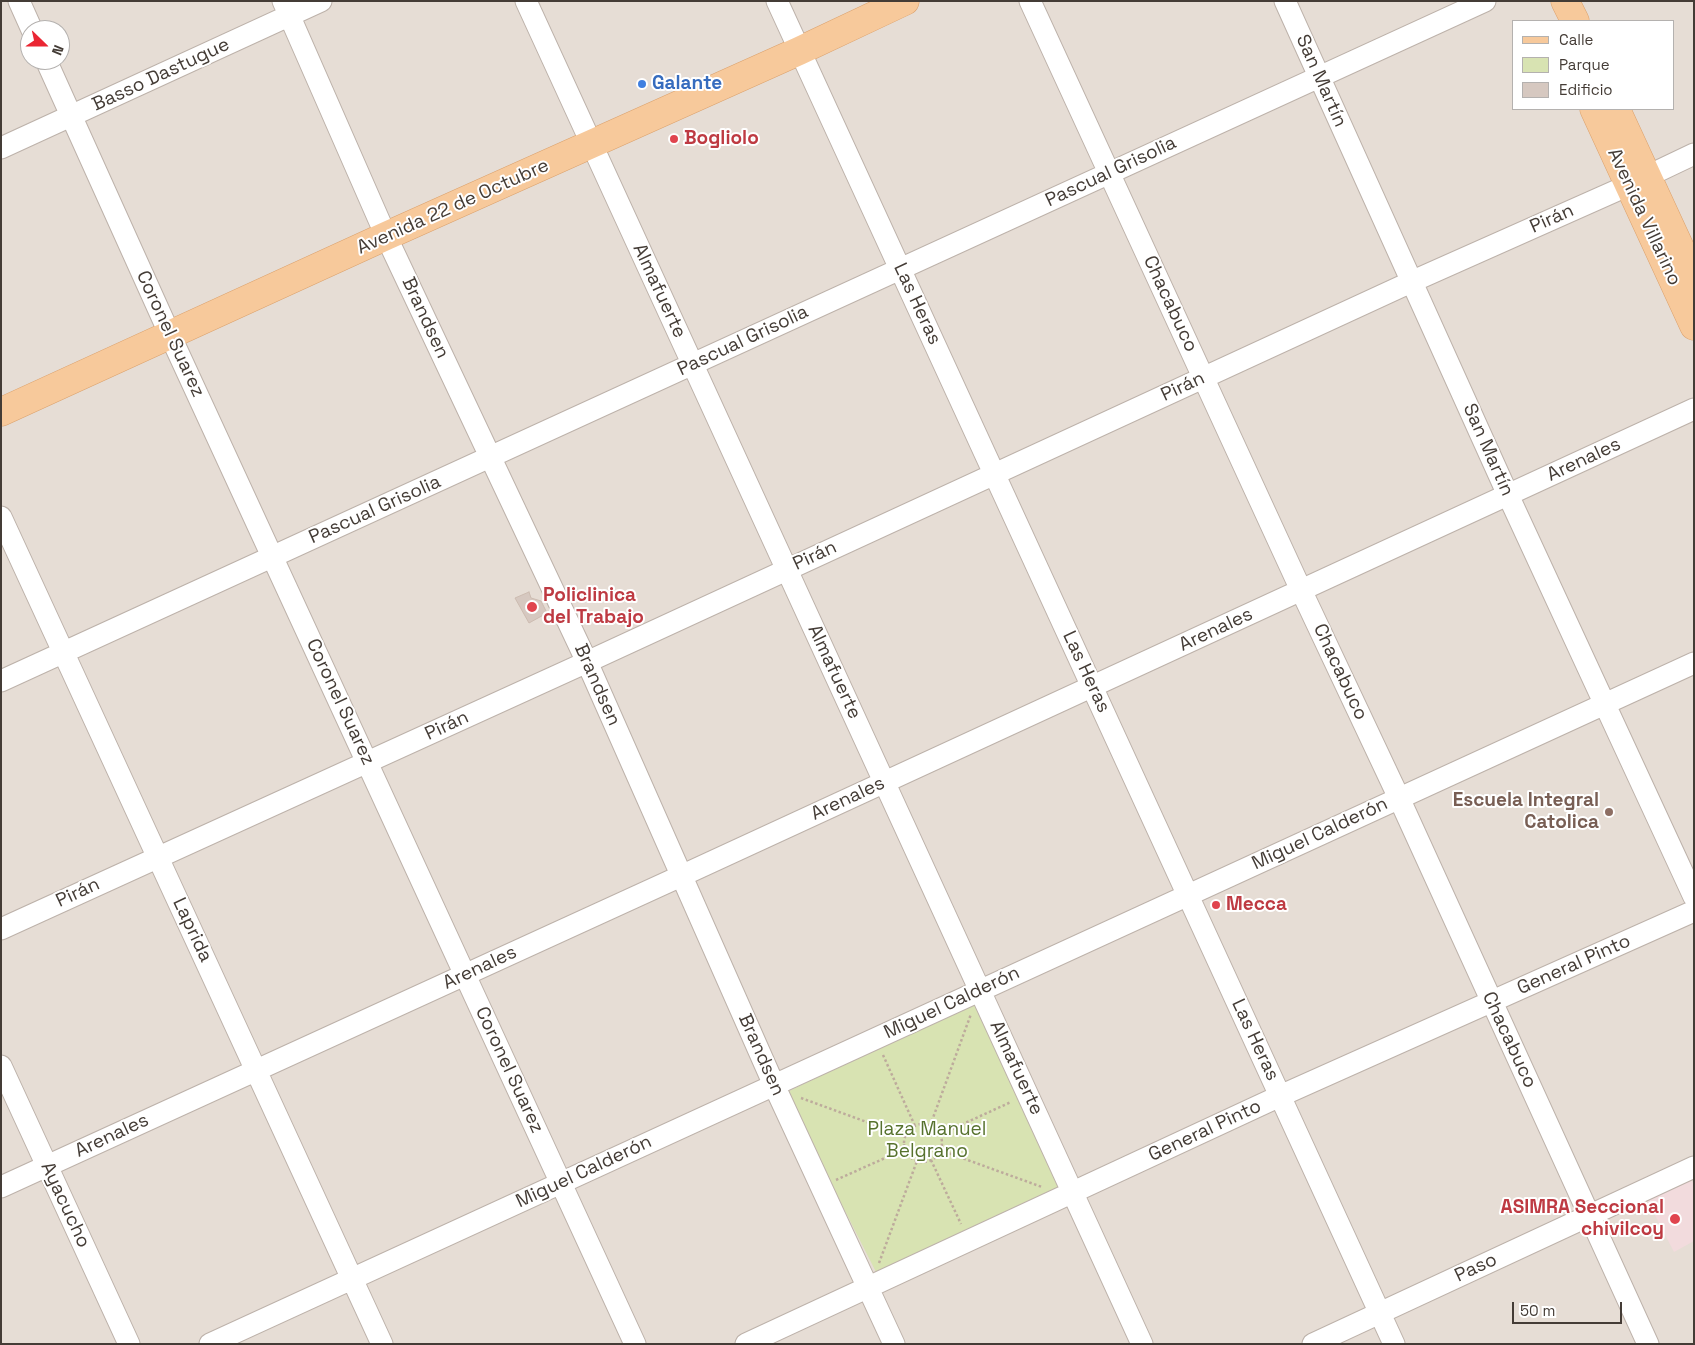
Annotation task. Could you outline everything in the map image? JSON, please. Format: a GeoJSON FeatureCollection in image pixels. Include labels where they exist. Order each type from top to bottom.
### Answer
{"type":"FeatureCollection","features":[{"type":"Feature","properties":{"kind":"main road","name":"Avenida 22 de Octubre"},"geometry":{"type":"LineString","coordinates":[[1,412],[386,236],[800,51],[905,1]]}},
{"type":"Feature","properties":{"kind":"main road"},"geometry":{"type":"LineString","coordinates":[[1545,1],[1554,20]]}},
{"type":"Feature","properties":{"kind":"main road"},"geometry":{"type":"LineString","coordinates":[[1566,1],[1575,20]]}},
{"type":"Feature","properties":{"kind":"main road","name":"Avenida Villarino"},"geometry":{"type":"LineString","coordinates":[[1595,110],[1638,180],[1694,278]]}},
{"type":"Feature","properties":{"kind":"main road","name":"Avenida Villarino"},"geometry":{"type":"LineString","coordinates":[[1616,110],[1638,180],[1694,326]]}},
{"type":"Feature","properties":{"kind":"street"},"geometry":{"type":"LineString","coordinates":[[19,1],[28,20]]}},
{"type":"Feature","properties":{"kind":"street","name":"Basso Dastugue"},"geometry":{"type":"LineString","coordinates":[[1,148],[71,116],[286,8],[321,1]]}},
{"type":"Feature","properties":{"kind":"street","name":"Almafuerte"},"geometry":{"type":"LineString","coordinates":[[526,1],[1142,1344]]}},
{"type":"Feature","properties":{"kind":"street","name":"Las Heras"},"geometry":{"type":"LineString","coordinates":[[777,1],[1394,1344]]}},
{"type":"Feature","properties":{"kind":"street","name":"Chacabuco"},"geometry":{"type":"LineString","coordinates":[[1030,1],[1301,590],[1399,798],[1648,1344]]}},
{"type":"Feature","properties":{"kind":"street","name":"San Martín"},"geometry":{"type":"LineString","coordinates":[[1285,1],[1508,495],[1694,896]]}},
{"type":"Feature","properties":{"kind":"street","name":"Pascual Grisolia"},"geometry":{"type":"LineString","coordinates":[[1,681],[492,458],[692,364],[1485,1]]}},
{"type":"Feature","properties":{"kind":"street","name":"Brandsen"},"geometry":{"type":"LineString","coordinates":[[286,8],[386,236],[587,662],[774,1085],[894,1344]]}},
{"type":"Feature","properties":{"kind":"street","name":"Coronel Suarez"},"geometry":{"type":"LineString","coordinates":[[50,70],[170,335],[635,1344]]}},
{"type":"Feature","properties":{"kind":"street","name":"Pirán"},"geometry":{"type":"LineString","coordinates":[[1,929],[1694,154]]}},
{"type":"Feature","properties":{"kind":"street","name":"Arenales"},"geometry":{"type":"LineString","coordinates":[[1,1187],[1694,409]]}},
{"type":"Feature","properties":{"kind":"street","name":"Laprida"},"geometry":{"type":"LineString","coordinates":[[1,517],[382,1344]]}},
{"type":"Feature","properties":{"kind":"street","name":"Miguel Calderón"},"geometry":{"type":"LineString","coordinates":[[210,1344],[1694,663]]}},
{"type":"Feature","properties":{"kind":"street","name":"General Pinto"},"geometry":{"type":"LineString","coordinates":[[746,1344],[1280,1096],[1694,911]]}},
{"type":"Feature","properties":{"kind":"street","name":"Ayacucho"},"geometry":{"type":"LineString","coordinates":[[1,1066],[129,1344]]}},
{"type":"Feature","properties":{"kind":"street","name":"Paso"},"geometry":{"type":"LineString","coordinates":[[1313,1344],[1694,1167]]}},
{"type":"Feature","properties":{"kind":"path"},"geometry":{"type":"LineString","coordinates":[[930,1126],[972,1012]]}},
{"type":"Feature","properties":{"kind":"path"},"geometry":{"type":"LineString","coordinates":[[879,1047],[915,1126]]}},
{"type":"Feature","properties":{"kind":"path"},"geometry":{"type":"LineString","coordinates":[[800,1098],[905,1136]]}},
{"type":"Feature","properties":{"kind":"path"},"geometry":{"type":"LineString","coordinates":[[939,1134],[1020,1098]]}},
{"type":"Feature","properties":{"kind":"path"},"geometry":{"type":"LineString","coordinates":[[924,1124],[930,1126],[939,1134],[940,1150],[931,1160],[917,1161],[911,1158],[905,1149],[905,1136],[915,1126],[924,1124]]}},
{"type":"Feature","properties":{"kind":"path"},"geometry":{"type":"LineString","coordinates":[[834,1181],[905,1149]]}},
{"type":"Feature","properties":{"kind":"path"},"geometry":{"type":"LineString","coordinates":[[940,1150],[1046,1188]]}},
{"type":"Feature","properties":{"kind":"path"},"geometry":{"type":"LineString","coordinates":[[931,1160],[964,1230]]}},
{"type":"Feature","properties":{"kind":"path"},"geometry":{"type":"LineString","coordinates":[[878,1266],[917,1161]]}},
{"type":"Feature","properties":{"kind":"shaded area"},"geometry":{"type":"Polygon","coordinates":[[[1,1],[1694,1],[1694,1344],[1,1344],[1,1]]]}},
{"type":"Feature","properties":{"kind":"shaded area","name":"ASIMRA Seccional chivilcoy"},"geometry":{"type":"Polygon","coordinates":[[[1688,1174],[1694,1185],[1694,1241],[1674,1252],[1645,1196],[1688,1174]]]}},
{"type":"Feature","properties":{"kind":"green space","name":"Plaza Manuel Belgrano"},"geometry":{"type":"Polygon","coordinates":[[[977,1000],[1069,1197],[876,1272],[785,1093],[977,1000]]]}},
{"type":"Feature","properties":{"kind":"building","name":"Policlinica del Trabajo"},"geometry":{"type":"Polygon","coordinates":[[[529,592],[531,598],[541,601],[547,613],[529,623],[515,598],[529,592]]]}},
{"type":"Feature","properties":{"kind":"place","name":"Galante"},"geometry":{"type":"Point","coordinates":[642,84]}},
{"type":"Feature","properties":{"kind":"place","name":"Bogliolo"},"geometry":{"type":"Point","coordinates":[674,139]}},
{"type":"Feature","properties":{"kind":"place","name":"Policlinica del Trabajo"},"geometry":{"type":"Point","coordinates":[532,607]}},
{"type":"Feature","properties":{"kind":"place","name":"Escuela Integral Catolica"},"geometry":{"type":"Point","coordinates":[1609,812]}},
{"type":"Feature","properties":{"kind":"place","name":"Mecca"},"geometry":{"type":"Point","coordinates":[1216,905]}},
{"type":"Feature","properties":{"kind":"place","name":"ASIMRA Seccional chivilcoy"},"geometry":{"type":"Point","coordinates":[1675,1219]}}]}
